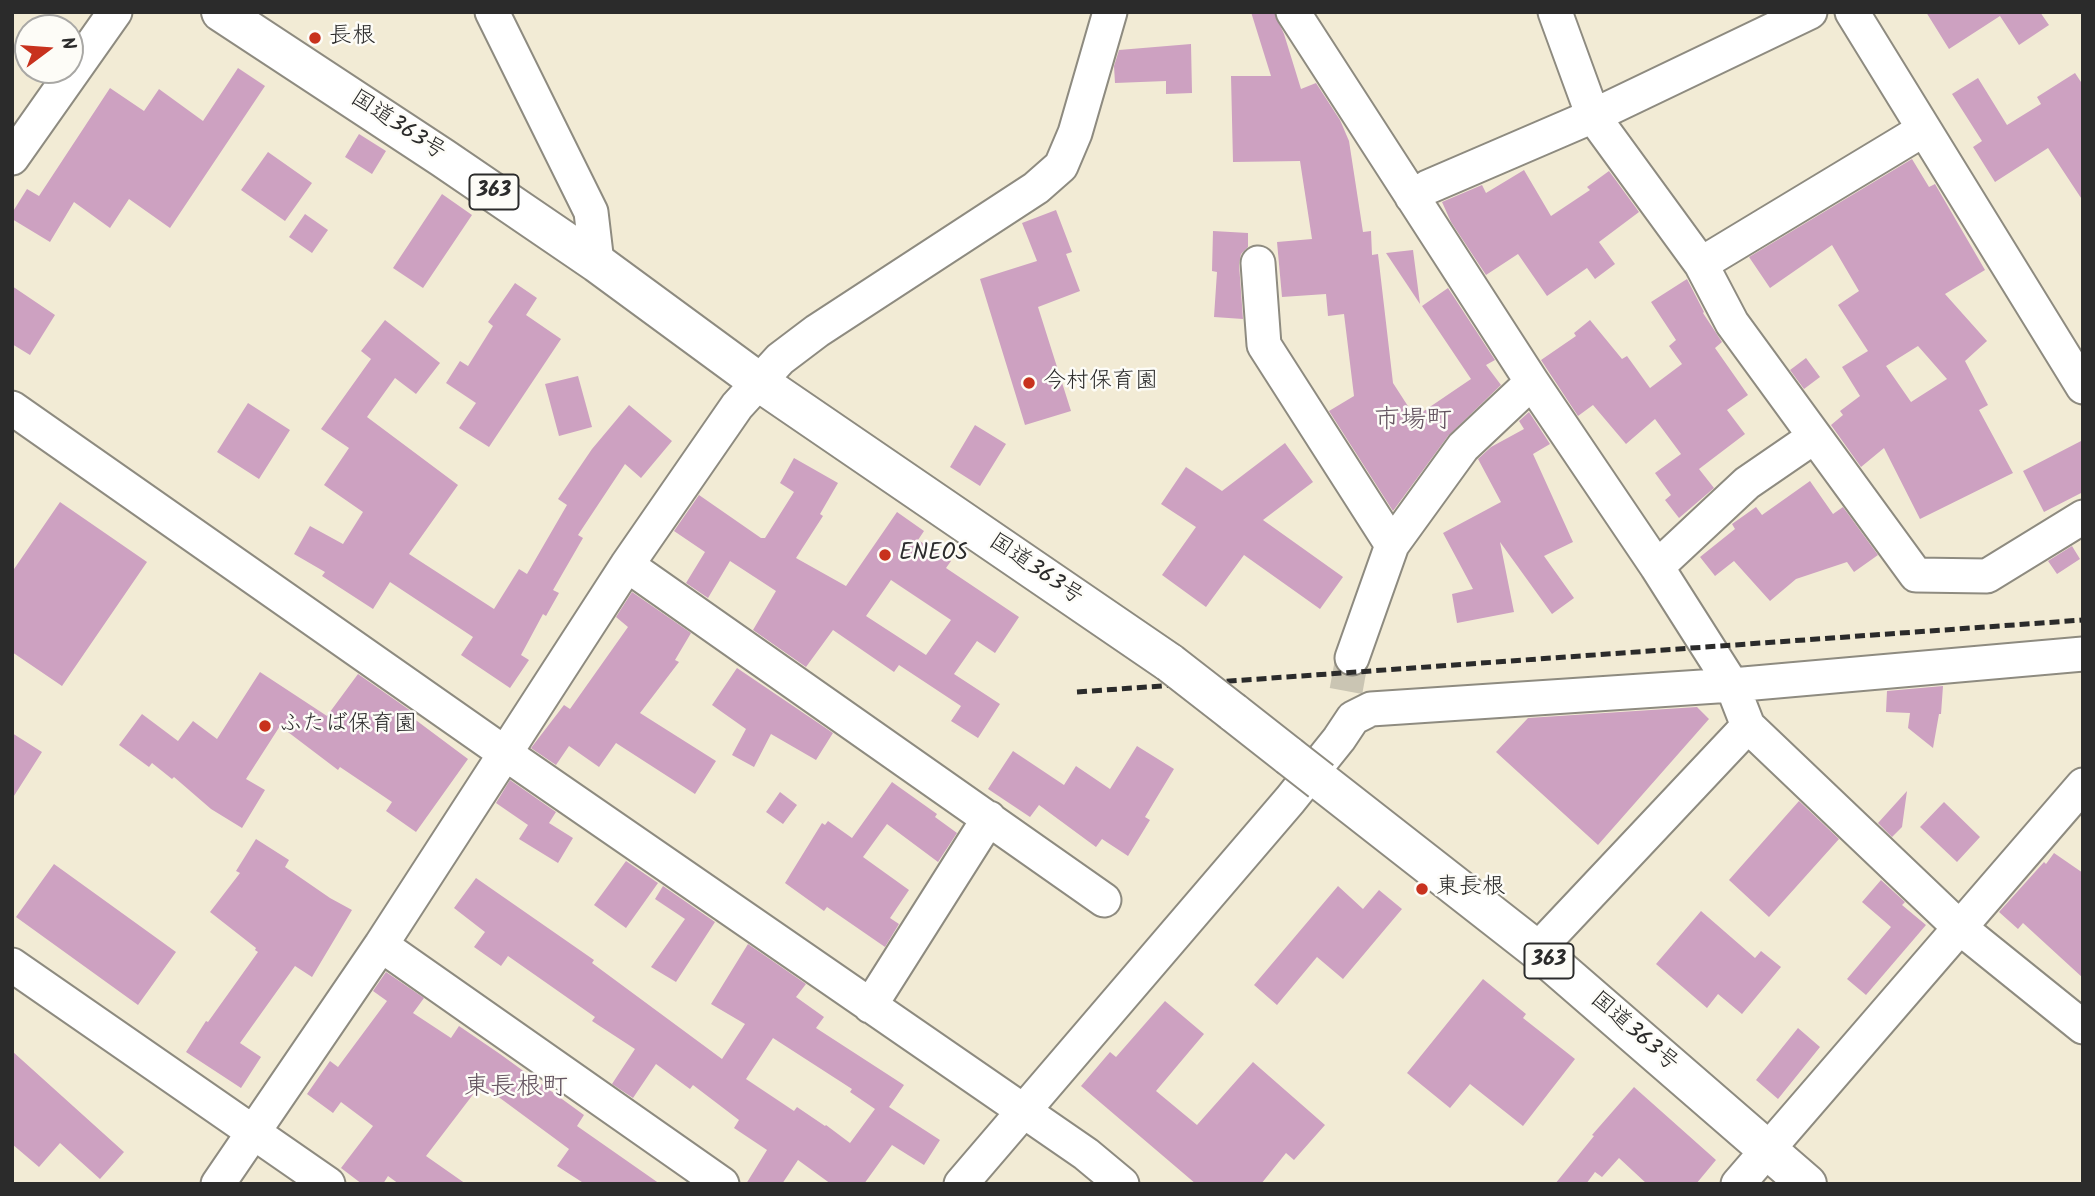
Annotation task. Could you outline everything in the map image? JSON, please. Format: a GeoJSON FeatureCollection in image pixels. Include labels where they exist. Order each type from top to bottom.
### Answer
{"type":"FeatureCollection","features":[{"type":"Feature","properties":{"kind":"highway","name":"国道363号"},"geometry":{"type":"LineString","coordinates":[[221,12],[443,158],[597,264],[759,382],[1170,663],[1537,950],[1807,1184]]}},
{"type":"Feature","properties":{"kind":"street"},"geometry":{"type":"LineString","coordinates":[[12,158],[115,12]]}},
{"type":"Feature","properties":{"kind":"street"},"geometry":{"type":"LineString","coordinates":[[492,12],[591,212],[597,264]]}},
{"type":"Feature","properties":{"kind":"street"},"geometry":{"type":"LineString","coordinates":[[218,1184],[381,945],[628,565],[737,406],[780,359],[817,331],[1036,188],[1061,166],[1076,133],[1110,12]]}},
{"type":"Feature","properties":{"kind":"street"},"geometry":{"type":"LineString","coordinates":[[1293,12],[1532,382],[1657,567],[1732,685],[1748,726],[1959,927],[2083,1027]]}},
{"type":"Feature","properties":{"kind":"street"},"geometry":{"type":"LineString","coordinates":[[1555,12],[1594,116],[1701,264],[1732,324],[1916,575],[1987,576],[2083,517]]}},
{"type":"Feature","properties":{"kind":"street"},"geometry":{"type":"LineString","coordinates":[[1412,197],[1428,187],[1594,116],[1810,12]]}},
{"type":"Feature","properties":{"kind":"street"},"geometry":{"type":"LineString","coordinates":[[1852,12],[2083,387]]}},
{"type":"Feature","properties":{"kind":"street"},"geometry":{"type":"LineString","coordinates":[[1701,264],[1923,130]]}},
{"type":"Feature","properties":{"kind":"street"},"geometry":{"type":"LineString","coordinates":[[1258,264],[1264,345],[1392,545]]}},
{"type":"Feature","properties":{"kind":"street"},"geometry":{"type":"LineString","coordinates":[[1352,658],[1392,545],[1463,447],[1532,382]]}},
{"type":"Feature","properties":{"kind":"street"},"geometry":{"type":"LineString","coordinates":[[12,408],[506,754],[1086,1154],[1122,1184]]}},
{"type":"Feature","properties":{"kind":"street"},"geometry":{"type":"LineString","coordinates":[[1657,567],[1746,483],[1814,437]]}},
{"type":"Feature","properties":{"kind":"street"},"geometry":{"type":"LineString","coordinates":[[628,565],[1104,900]]}},
{"type":"Feature","properties":{"kind":"street"},"geometry":{"type":"LineString","coordinates":[[961,1184],[1290,800],[1353,718],[1371,709],[1732,685],[2083,654]]}},
{"type":"Feature","properties":{"kind":"street"},"geometry":{"type":"LineString","coordinates":[[1537,950],[1748,726]]}},
{"type":"Feature","properties":{"kind":"street"},"geometry":{"type":"LineString","coordinates":[[1738,1184],[2083,785]]}},
{"type":"Feature","properties":{"kind":"street"},"geometry":{"type":"LineString","coordinates":[[870,1006],[989,818]]}},
{"type":"Feature","properties":{"kind":"street"},"geometry":{"type":"LineString","coordinates":[[381,945],[722,1184]]}},
{"type":"Feature","properties":{"kind":"street"},"geometry":{"type":"LineString","coordinates":[[12,965],[328,1184]]}},
{"type":"Feature","properties":{"kind":"building"},"geometry":{"type":"Polygon","coordinates":[[[1251,12],[1274,12],[1284,34],[1301,89],[1316,83],[1340,120],[1349,141],[1363,232],[1371,231],[1372,255],[1378,254],[1393,383],[1415,417],[1471,379],[1422,306],[1448,288],[1495,360],[1486,365],[1501,385],[1448,436],[1393,511],[1329,411],[1354,396],[1344,314],[1328,316],[1326,294],[1282,297],[1277,242],[1312,239],[1300,161],[1233,162],[1231,76],[1271,76],[1251,12]]]}},
{"type":"Feature","properties":{"kind":"building"},"geometry":{"type":"Polygon","coordinates":[[[1926,12],[2040,12],[2049,25],[2019,45],[2000,16],[1949,49],[1926,12]]]}},
{"type":"Feature","properties":{"kind":"building"},"geometry":{"type":"Polygon","coordinates":[[[1191,44],[1192,93],[1166,94],[1166,81],[1115,83],[1114,66],[1119,50],[1191,44]]]}},
{"type":"Feature","properties":{"kind":"building"},"geometry":{"type":"Polygon","coordinates":[[[238,68],[265,86],[170,228],[129,199],[110,228],[74,202],[50,242],[12,219],[12,213],[27,189],[39,196],[110,88],[144,111],[159,89],[203,121],[238,68]]]}},
{"type":"Feature","properties":{"kind":"building"},"geometry":{"type":"Polygon","coordinates":[[[2075,73],[2083,85],[2083,201],[2048,148],[1995,182],[1973,147],[1982,141],[1952,94],[1978,78],[2007,125],[2041,104],[2037,97],[2075,73]]]}},
{"type":"Feature","properties":{"kind":"building"},"geometry":{"type":"Polygon","coordinates":[[[359,134],[386,151],[372,174],[345,157],[359,134]]]}},
{"type":"Feature","properties":{"kind":"building"},"geometry":{"type":"Polygon","coordinates":[[[268,152],[312,183],[285,221],[241,190],[268,152]]]}},
{"type":"Feature","properties":{"kind":"building"},"geometry":{"type":"Polygon","coordinates":[[[1912,159],[1929,187],[1935,184],[1985,270],[1945,294],[1987,341],[1965,361],[1988,405],[1979,410],[2013,473],[1920,519],[1884,448],[1861,467],[1831,425],[1843,415],[1840,411],[1860,396],[1842,367],[1868,351],[1838,305],[1859,291],[1832,245],[1770,288],[1749,257],[1912,159]],[[1918,346],[1886,366],[1911,402],[1947,379],[1918,346]]]}},
{"type":"Feature","properties":{"kind":"building"},"geometry":{"type":"Polygon","coordinates":[[[1524,170],[1551,216],[1590,190],[1587,187],[1609,171],[1639,212],[1599,242],[1615,264],[1595,279],[1587,268],[1547,296],[1518,254],[1486,275],[1451,222],[1442,202],[1482,185],[1486,193],[1524,170]]]}},
{"type":"Feature","properties":{"kind":"building"},"geometry":{"type":"Polygon","coordinates":[[[442,194],[472,215],[423,288],[393,268],[442,194]]]}},
{"type":"Feature","properties":{"kind":"building"},"geometry":{"type":"Polygon","coordinates":[[[1056,210],[1072,252],[1066,254],[1080,291],[1038,307],[1071,411],[1025,425],[980,279],[1037,261],[1022,223],[1056,210]]]}},
{"type":"Feature","properties":{"kind":"building"},"geometry":{"type":"Polygon","coordinates":[[[305,214],[328,230],[312,253],[289,237],[305,214]]]}},
{"type":"Feature","properties":{"kind":"building"},"geometry":{"type":"Polygon","coordinates":[[[1213,231],[1248,233],[1248,247],[1241,254],[1239,264],[1243,319],[1214,317],[1217,272],[1212,271],[1213,231]]]}},
{"type":"Feature","properties":{"kind":"building"},"geometry":{"type":"Polygon","coordinates":[[[1413,250],[1420,304],[1386,253],[1413,250]]]}},
{"type":"Feature","properties":{"kind":"building"},"geometry":{"type":"Polygon","coordinates":[[[1687,279],[1703,313],[1722,342],[1715,348],[1748,395],[1727,410],[1745,434],[1699,469],[1714,488],[1679,518],[1665,500],[1671,495],[1655,473],[1681,454],[1655,419],[1626,444],[1593,405],[1578,416],[1541,360],[1576,336],[1574,333],[1590,320],[1622,359],[1627,356],[1650,388],[1682,364],[1669,346],[1676,340],[1651,302],[1687,279]]]}},
{"type":"Feature","properties":{"kind":"building"},"geometry":{"type":"Polygon","coordinates":[[[515,283],[537,298],[526,315],[561,339],[489,447],[459,428],[476,403],[446,383],[460,361],[468,366],[493,326],[488,322],[515,283]]]}},
{"type":"Feature","properties":{"kind":"building"},"geometry":{"type":"Polygon","coordinates":[[[12,286],[55,315],[30,355],[12,344],[12,286]]]}},
{"type":"Feature","properties":{"kind":"building"},"geometry":{"type":"Polygon","coordinates":[[[385,320],[440,363],[416,394],[395,378],[367,417],[458,485],[409,554],[494,609],[519,569],[527,574],[567,505],[558,499],[592,449],[629,405],[672,441],[641,478],[625,464],[578,535],[583,538],[553,590],[559,593],[546,616],[543,614],[521,655],[529,660],[510,688],[461,655],[473,637],[390,582],[373,609],[322,576],[325,572],[294,554],[310,526],[343,544],[363,512],[324,485],[349,448],[321,429],[371,359],[361,351],[385,320]]]}},
{"type":"Feature","properties":{"kind":"building"},"geometry":{"type":"Polygon","coordinates":[[[1806,358],[1820,377],[1804,389],[1790,370],[1806,358]]]}},
{"type":"Feature","properties":{"kind":"building"},"geometry":{"type":"Polygon","coordinates":[[[578,376],[592,427],[559,436],[545,384],[578,376]]]}},
{"type":"Feature","properties":{"kind":"building"},"geometry":{"type":"Polygon","coordinates":[[[248,403],[290,430],[259,479],[217,452],[248,403]]]}},
{"type":"Feature","properties":{"kind":"building"},"geometry":{"type":"Polygon","coordinates":[[[1529,412],[1550,444],[1533,454],[1573,542],[1544,556],[1574,598],[1552,614],[1500,542],[1514,612],[1457,623],[1452,594],[1473,589],[1443,533],[1501,502],[1478,459],[1491,447],[1524,429],[1519,421],[1529,412]]]}},
{"type":"Feature","properties":{"kind":"building"},"geometry":{"type":"Polygon","coordinates":[[[975,425],[1006,444],[980,486],[950,467],[975,425]]]}},
{"type":"Feature","properties":{"kind":"building"},"geometry":{"type":"Polygon","coordinates":[[[2083,440],[2083,492],[2044,512],[2023,471],[2083,440]]]}},
{"type":"Feature","properties":{"kind":"building"},"geometry":{"type":"Polygon","coordinates":[[[1285,443],[1313,482],[1263,520],[1343,577],[1320,609],[1244,555],[1206,607],[1162,575],[1196,527],[1161,504],[1186,467],[1222,491],[1285,443]]]}},
{"type":"Feature","properties":{"kind":"building"},"geometry":{"type":"Polygon","coordinates":[[[794,458],[838,483],[820,514],[823,516],[796,558],[846,586],[897,512],[924,531],[918,540],[951,561],[946,568],[1019,617],[995,653],[977,641],[954,674],[1000,704],[978,738],[951,721],[961,706],[899,665],[894,672],[833,630],[806,667],[753,630],[776,591],[730,561],[708,598],[686,583],[705,552],[674,531],[699,495],[761,538],[765,538],[794,492],[780,483],[794,458]],[[891,580],[866,616],[926,655],[951,620],[891,580]]]}},
{"type":"Feature","properties":{"kind":"building"},"geometry":{"type":"Polygon","coordinates":[[[1810,481],[1833,514],[1843,507],[1878,555],[1854,572],[1847,562],[1796,579],[1770,601],[1734,561],[1715,576],[1700,557],[1735,529],[1732,524],[1756,507],[1762,515],[1810,481]]]}},
{"type":"Feature","properties":{"kind":"building"},"geometry":{"type":"Polygon","coordinates":[[[60,502],[147,562],[62,686],[12,652],[12,572],[60,502]]]}},
{"type":"Feature","properties":{"kind":"building"},"geometry":{"type":"Polygon","coordinates":[[[2072,546],[2080,559],[2057,574],[2048,561],[2072,546]]]}},
{"type":"Feature","properties":{"kind":"building"},"geometry":{"type":"Polygon","coordinates":[[[632,592],[691,633],[675,660],[679,662],[640,713],[716,761],[695,794],[616,743],[599,767],[569,746],[556,765],[531,748],[564,705],[570,709],[628,627],[616,617],[632,592]]]}},
{"type":"Feature","properties":{"kind":"building"},"geometry":{"type":"Polygon","coordinates":[[[737,668],[833,733],[816,760],[771,734],[754,767],[732,755],[746,729],[712,705],[737,668]]]}},
{"type":"Feature","properties":{"kind":"building"},"geometry":{"type":"Polygon","coordinates":[[[260,672],[327,716],[358,674],[411,711],[409,715],[468,759],[416,832],[386,811],[392,802],[340,767],[338,770],[280,726],[246,779],[265,790],[242,828],[211,809],[174,777],[172,779],[152,763],[149,767],[119,745],[142,714],[178,741],[193,721],[217,739],[260,672]]]}},
{"type":"Feature","properties":{"kind":"building"},"geometry":{"type":"Polygon","coordinates":[[[1943,686],[1941,714],[1933,748],[1908,728],[1910,713],[1886,712],[1887,691],[1943,686]]]}},
{"type":"Feature","properties":{"kind":"building"},"geometry":{"type":"Polygon","coordinates":[[[1697,707],[1709,719],[1598,845],[1496,752],[1528,718],[1697,707]]]}},
{"type":"Feature","properties":{"kind":"building"},"geometry":{"type":"Polygon","coordinates":[[[12,733],[42,752],[12,799],[12,733]]]}},
{"type":"Feature","properties":{"kind":"building"},"geometry":{"type":"Polygon","coordinates":[[[1137,746],[1174,769],[1145,817],[1150,820],[1128,856],[1102,839],[1096,847],[1039,805],[1030,817],[988,789],[1013,751],[1064,785],[1076,766],[1110,789],[1137,746]]]}},
{"type":"Feature","properties":{"kind":"building"},"geometry":{"type":"Polygon","coordinates":[[[510,780],[556,812],[549,823],[573,838],[558,863],[519,839],[528,825],[496,803],[510,780]]]}},
{"type":"Feature","properties":{"kind":"building"},"geometry":{"type":"Polygon","coordinates":[[[892,782],[937,814],[935,817],[957,833],[938,862],[887,824],[863,857],[909,890],[890,918],[899,924],[885,947],[827,907],[824,911],[785,883],[822,823],[825,825],[828,821],[852,838],[892,782]]]}},
{"type":"Feature","properties":{"kind":"building"},"geometry":{"type":"Polygon","coordinates":[[[1907,791],[1902,827],[1892,837],[1878,823],[1907,791]]]}},
{"type":"Feature","properties":{"kind":"building"},"geometry":{"type":"Polygon","coordinates":[[[780,792],[797,805],[783,824],[766,812],[780,792]]]}},
{"type":"Feature","properties":{"kind":"building"},"geometry":{"type":"Polygon","coordinates":[[[1799,801],[1839,839],[1769,917],[1729,880],[1799,801]]]}},
{"type":"Feature","properties":{"kind":"building"},"geometry":{"type":"Polygon","coordinates":[[[1944,802],[1980,837],[1957,862],[1920,827],[1944,802]]]}},
{"type":"Feature","properties":{"kind":"building"},"geometry":{"type":"Polygon","coordinates":[[[256,839],[289,860],[285,867],[352,910],[312,977],[295,966],[240,1043],[261,1057],[241,1088],[186,1052],[258,952],[210,912],[240,873],[236,871],[256,839]]]}},
{"type":"Feature","properties":{"kind":"building"},"geometry":{"type":"Polygon","coordinates":[[[2054,853],[2083,873],[2083,978],[2023,923],[2018,929],[1999,912],[2054,853]]]}},
{"type":"Feature","properties":{"kind":"building"},"geometry":{"type":"Polygon","coordinates":[[[626,861],[658,883],[626,928],[594,905],[626,861]]]}},
{"type":"Feature","properties":{"kind":"building"},"geometry":{"type":"Polygon","coordinates":[[[54,864],[176,952],[138,1005],[16,917],[54,864]]]}},
{"type":"Feature","properties":{"kind":"building"},"geometry":{"type":"Polygon","coordinates":[[[476,878],[594,960],[592,963],[722,1059],[745,1024],[711,1004],[748,944],[806,984],[796,997],[824,1017],[816,1028],[904,1085],[889,1107],[940,1140],[924,1165],[892,1145],[864,1184],[831,1184],[798,1160],[782,1184],[746,1184],[767,1150],[734,1128],[739,1120],[693,1085],[690,1089],[656,1064],[633,1098],[612,1084],[635,1049],[592,1021],[595,1017],[508,956],[501,966],[474,947],[485,932],[454,908],[476,878]],[[773,1038],[746,1079],[794,1111],[797,1107],[850,1143],[875,1109],[850,1092],[852,1089],[773,1038]]]}},
{"type":"Feature","properties":{"kind":"building"},"geometry":{"type":"Polygon","coordinates":[[[1881,880],[1905,902],[1902,905],[1926,925],[1866,995],[1847,979],[1891,927],[1862,902],[1881,880]]]}},
{"type":"Feature","properties":{"kind":"building"},"geometry":{"type":"Polygon","coordinates":[[[663,886],[715,922],[676,982],[651,967],[685,919],[655,899],[663,886]]]}},
{"type":"Feature","properties":{"kind":"building"},"geometry":{"type":"Polygon","coordinates":[[[1338,886],[1363,909],[1379,890],[1402,909],[1343,979],[1317,957],[1277,1005],[1254,985],[1338,886]]]}},
{"type":"Feature","properties":{"kind":"building"},"geometry":{"type":"Polygon","coordinates":[[[1701,911],[1755,958],[1761,951],[1781,967],[1742,1014],[1718,994],[1707,1008],[1656,964],[1701,911]]]}},
{"type":"Feature","properties":{"kind":"building"},"geometry":{"type":"Polygon","coordinates":[[[386,972],[424,998],[413,1013],[451,1038],[459,1026],[500,1054],[584,1115],[577,1126],[660,1184],[585,1184],[557,1166],[569,1149],[481,1084],[426,1156],[466,1184],[399,1184],[388,1176],[383,1184],[362,1184],[341,1168],[373,1126],[341,1102],[333,1113],[307,1094],[330,1061],[338,1067],[387,1001],[373,991],[386,972]]]}},
{"type":"Feature","properties":{"kind":"building"},"geometry":{"type":"Polygon","coordinates":[[[1483,979],[1526,1014],[1523,1018],[1575,1059],[1523,1126],[1470,1084],[1450,1108],[1407,1073],[1483,979]]]}},
{"type":"Feature","properties":{"kind":"building"},"geometry":{"type":"Polygon","coordinates":[[[1165,1001],[1204,1034],[1156,1091],[1197,1125],[1253,1062],[1325,1125],[1294,1160],[1286,1153],[1261,1184],[1196,1184],[1081,1086],[1110,1052],[1116,1057],[1165,1001]]]}},
{"type":"Feature","properties":{"kind":"building"},"geometry":{"type":"Polygon","coordinates":[[[1798,1028],[1820,1047],[1778,1099],[1756,1080],[1798,1028]]]}},
{"type":"Feature","properties":{"kind":"building"},"geometry":{"type":"Polygon","coordinates":[[[12,1051],[124,1152],[100,1179],[60,1143],[39,1167],[12,1144],[12,1051]]]}},
{"type":"Feature","properties":{"kind":"building"},"geometry":{"type":"Polygon","coordinates":[[[1634,1087],[1716,1160],[1696,1184],[1647,1184],[1619,1158],[1602,1177],[1595,1172],[1586,1184],[1555,1184],[1594,1136],[1592,1135],[1634,1087]]]}},
{"type":"Feature","properties":{"kind":"tunnel"},"geometry":{"type":"LineString","coordinates":[[1346,691],[1352,658]]}},
{"type":"Feature","properties":{"kind":"railway"},"geometry":{"type":"LineString","coordinates":[[1077,692],[2083,620]]}},
{"type":"Feature","properties":{"kind":"place","name":"長根"},"geometry":{"type":"Point","coordinates":[315,38]}},
{"type":"Feature","properties":{"kind":"place","name":"今村保育園"},"geometry":{"type":"Point","coordinates":[1029,383]}},
{"type":"Feature","properties":{"kind":"place","name":"ENEOS"},"geometry":{"type":"Point","coordinates":[885,555]}},
{"type":"Feature","properties":{"kind":"place","name":"ふたば保育園"},"geometry":{"type":"Point","coordinates":[265,726]}},
{"type":"Feature","properties":{"kind":"place","name":"東長根"},"geometry":{"type":"Point","coordinates":[1422,889]}},
{"type":"Feature","properties":{"kind":"district","name":"市場町"},"geometry":{"type":"Point","coordinates":[1413,423]}},
{"type":"Feature","properties":{"kind":"district","name":"東長根町"},"geometry":{"type":"Point","coordinates":[516,1090]}}]}
